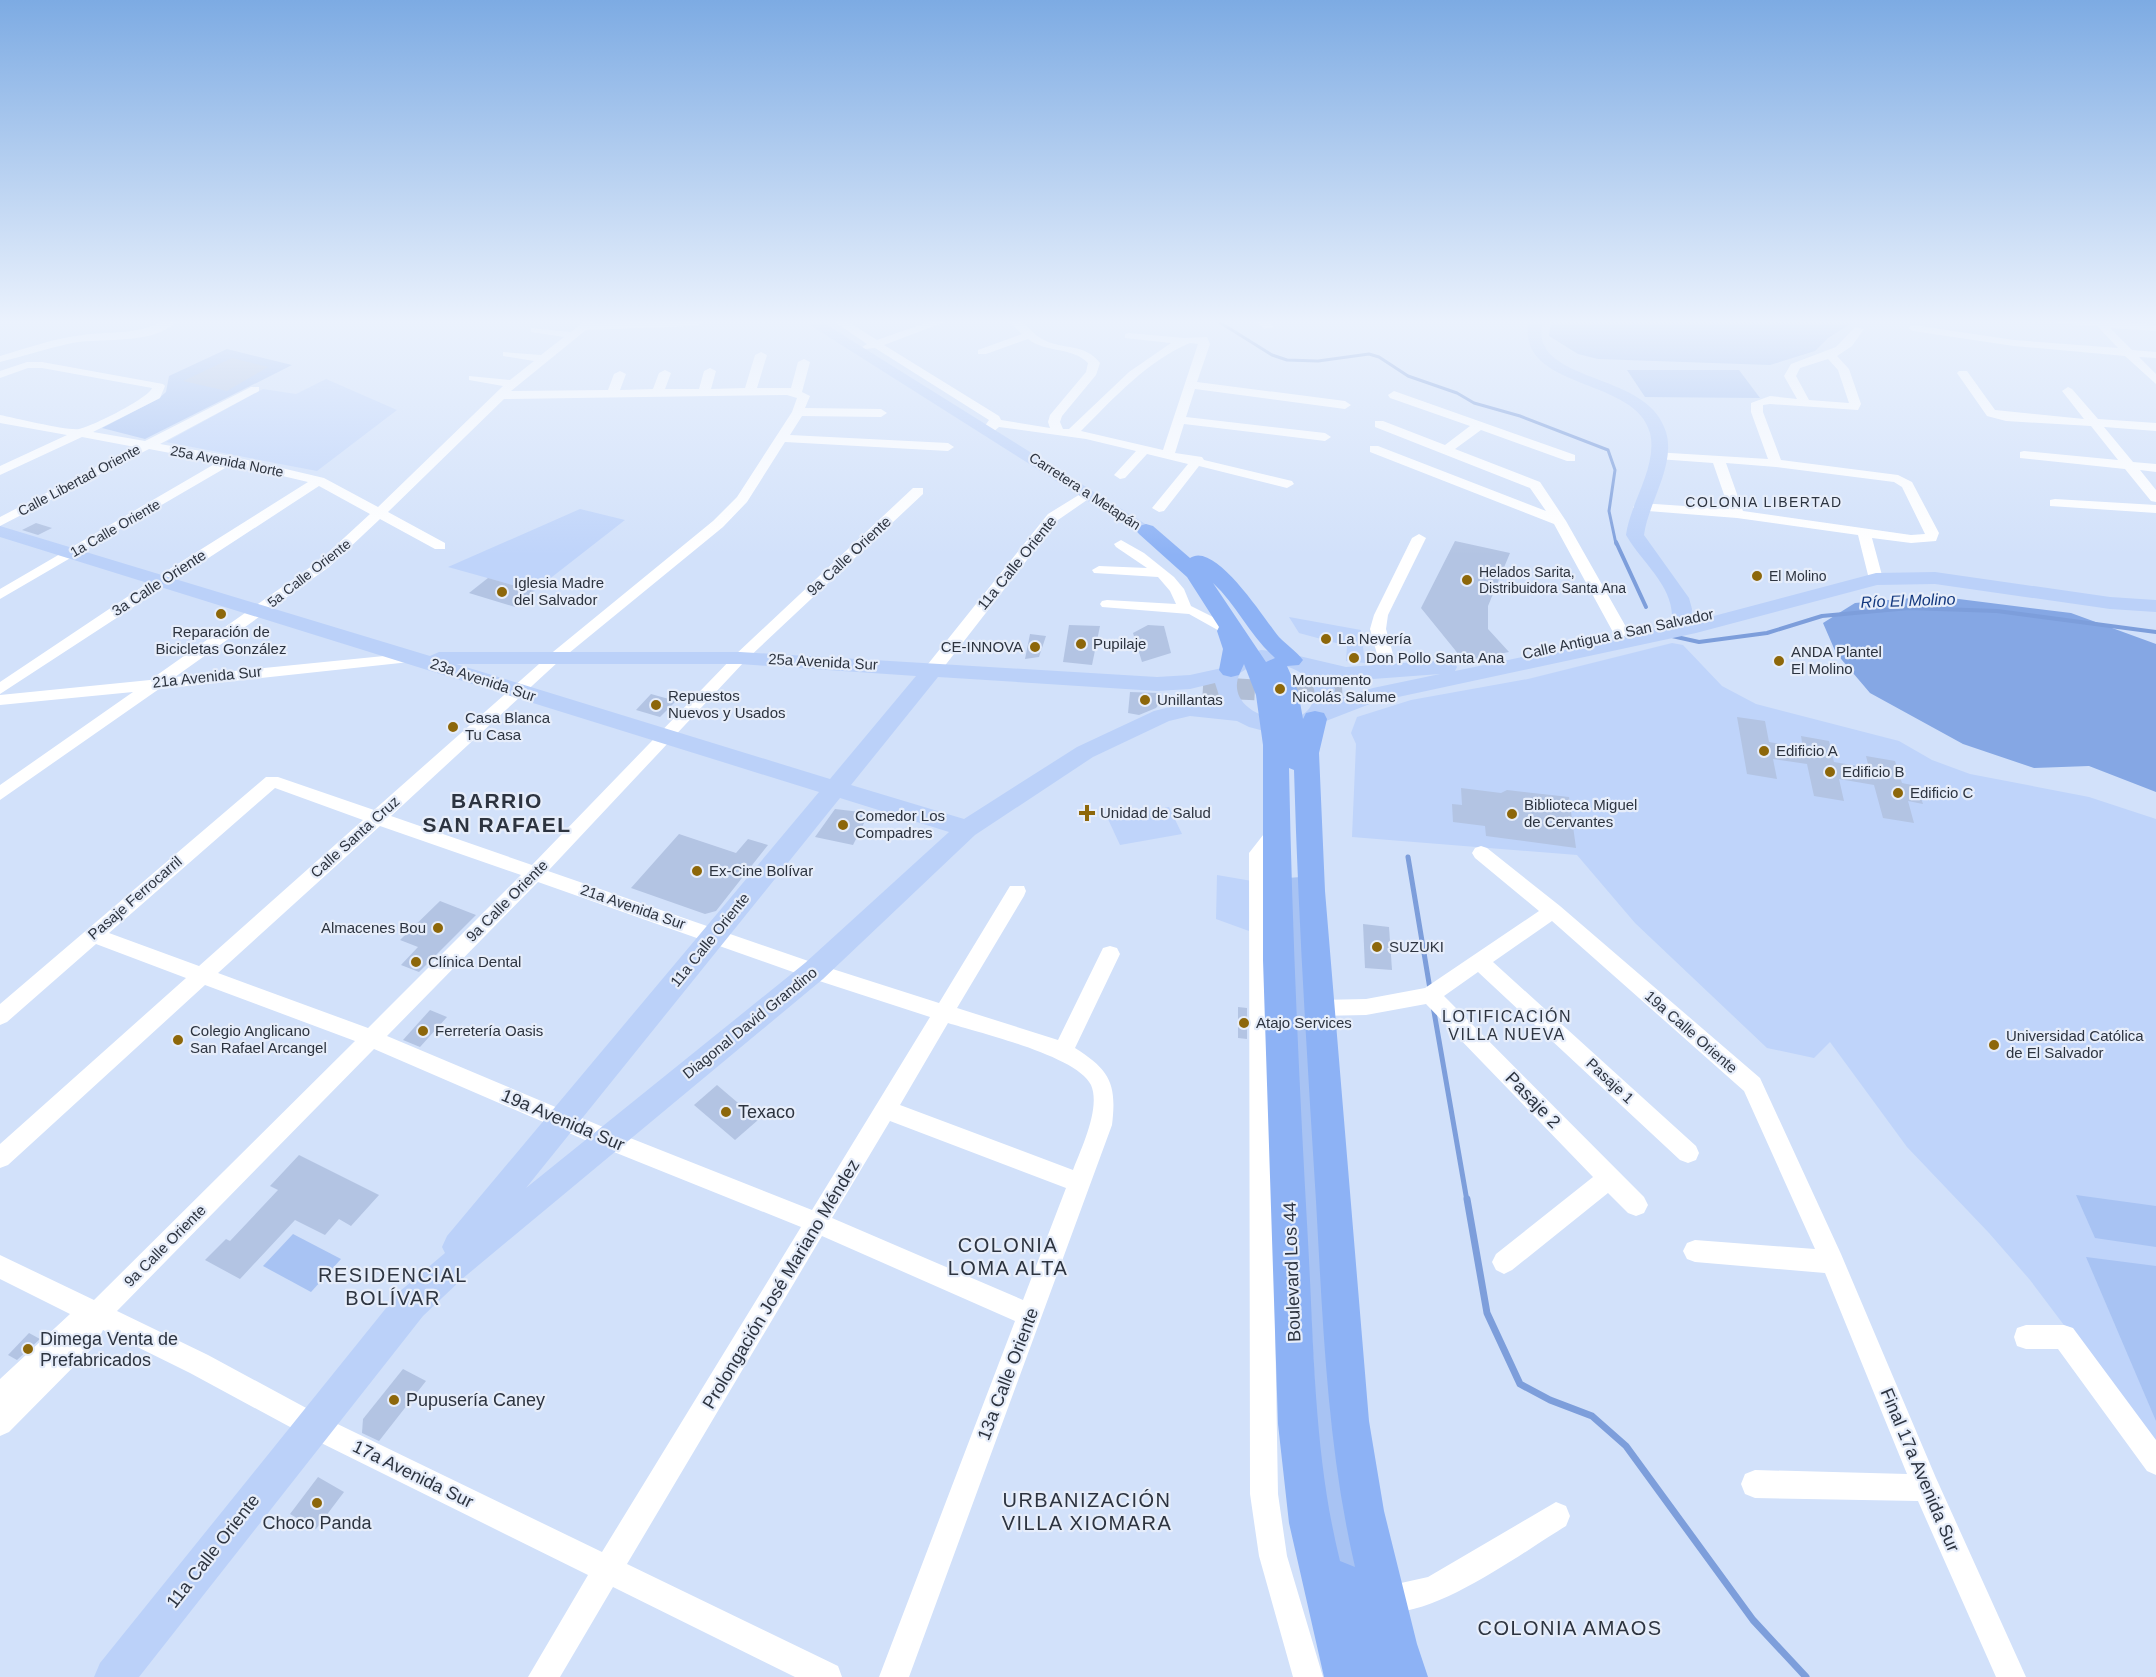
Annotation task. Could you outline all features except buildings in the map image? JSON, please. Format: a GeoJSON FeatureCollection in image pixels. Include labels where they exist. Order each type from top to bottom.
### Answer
{"type":"FeatureCollection","features":[{"type":"Feature","properties":{"kind":"highway"},"geometry":{"type":"LineString","coordinates":[[1146,530],[1168,545],[1224,601],[1293,661]]}},
{"type":"Feature","properties":{"kind":"highway"},"geometry":{"type":"LineString","coordinates":[[1224,601],[1228,630],[1235,649],[1230,671]]}},
{"type":"Feature","properties":{"kind":"highway"},"geometry":{"type":"LineString","coordinates":[[1224,601],[1273,661],[1286,691],[1300,783],[1311,891]]}},
{"type":"Feature","properties":{"kind":"highway"},"geometry":{"type":"LineString","coordinates":[[1224,601],[1265,685],[1276,745],[1278,799],[1275,849]]}},
{"type":"Feature","properties":{"kind":"highway"},"geometry":{"type":"LineString","coordinates":[[1247,717],[1262,737],[1269,768],[1275,849]]}},
{"type":"Feature","properties":{"kind":"highway"},"geometry":{"type":"LineString","coordinates":[[1316,718],[1306,753],[1311,891],[1349,1421],[1363,1511],[1406,1677]]}},
{"type":"Feature","properties":{"kind":"highway","name":"Boulevard Los 44"},"geometry":{"type":"LineString","coordinates":[[1275,849],[1295,1349],[1304,1483],[1321,1573],[1347,1677]]}},
{"type":"Feature","properties":{"kind":"highway"},"geometry":{"type":"LineString","coordinates":[[1304,1483],[1322,1514],[1353,1626],[1367,1637],[1376,1637],[1382,1630],[1384,1599]]}},
{"type":"Feature","properties":{"kind":"highway"},"geometry":{"type":"LineString","coordinates":[[1347,1677],[1353,1661],[1359,1658],[1378,1662],[1387,1677]]}},
{"type":"Feature","properties":{"kind":"main road","name":"Carretera a Metapán"},"geometry":{"type":"LineString","coordinates":[[942,398],[992,426],[1084,494],[1107,505],[1146,530]]}},
{"type":"Feature","properties":{"kind":"main road"},"geometry":{"type":"LineString","coordinates":[[1628,398],[1652,418],[1659,433],[1658,455],[1640,507],[1635,535],[1649,560],[1670,583],[1685,592],[1692,600],[1692,621]]}},
{"type":"Feature","properties":{"kind":"main road","name":"23a Avenida Sur"},"geometry":{"type":"LineString","coordinates":[[0,531],[414,657],[517,692],[967,830]]}},
{"type":"Feature","properties":{"kind":"main road","name":"Calle Antigua a San Salvador"},"geometry":{"type":"LineString","coordinates":[[1293,661],[1346,674],[1461,666],[1764,608],[1876,579],[1935,578],[2110,603],[2156,606]]}},
{"type":"Feature","properties":{"kind":"main road","name":"Calle Antigua a San Salvador"},"geometry":{"type":"LineString","coordinates":[[1316,718],[1352,701],[1373,695],[1692,621]]}},
{"type":"Feature","properties":{"kind":"main road"},"geometry":{"type":"LineString","coordinates":[[1258,656],[1293,661],[1312,671],[1323,687],[1325,700],[1316,718],[1285,726],[1247,717],[1234,707],[1228,695],[1226,682],[1230,671],[1244,660],[1258,656]]}},
{"type":"Feature","properties":{"kind":"main road","name":"25a Avenida Sur"},"geometry":{"type":"LineString","coordinates":[[414,657],[740,658],[934,668],[1150,683],[1199,681],[1230,671]]}},
{"type":"Feature","properties":{"kind":"main road"},"geometry":{"type":"LineString","coordinates":[[1342,686],[1448,671],[1461,666]]}},
{"type":"Feature","properties":{"kind":"main road","name":"11a Calle Oriente"},"geometry":{"type":"LineString","coordinates":[[411,1304],[934,668]]}},
{"type":"Feature","properties":{"kind":"main road"},"geometry":{"type":"LineString","coordinates":[[1150,683],[1203,687]]}},
{"type":"Feature","properties":{"kind":"main road"},"geometry":{"type":"LineString","coordinates":[[1150,683],[1205,690],[1210,697],[1204,703],[1162,716]]}},
{"type":"Feature","properties":{"kind":"main road","name":"Diagonal David Grandino"},"geometry":{"type":"LineString","coordinates":[[312,1425],[411,1304],[492,1232],[814,971],[967,830],[1085,752],[1162,716],[1190,709],[1247,717]]}},
{"type":"Feature","properties":{"kind":"main road","name":"11a Calle Oriente"},"geometry":{"type":"LineString","coordinates":[[114,1677],[312,1425]]}},
{"type":"Feature","properties":{"kind":"street"},"geometry":{"type":"LineString","coordinates":[[0,471],[82,434],[151,398]]}},
{"type":"Feature","properties":{"kind":"street","name":"Calle Libertad Oriente"},"geometry":{"type":"LineString","coordinates":[[0,522],[237,398]]}},
{"type":"Feature","properties":{"kind":"street","name":"5a Calle Oriente"},"geometry":{"type":"LineString","coordinates":[[0,794],[324,564],[380,514],[499,398]]}},
{"type":"Feature","properties":{"kind":"street","name":"Calle Santa Cruz"},"geometry":{"type":"LineString","coordinates":[[0,1158],[553,659],[718,524],[742,499],[798,412],[800,398]]}},
{"type":"Feature","properties":{"kind":"street"},"geometry":{"type":"LineString","coordinates":[[849,413],[853,398]]}},
{"type":"Feature","properties":{"kind":"street"},"geometry":{"type":"LineString","coordinates":[[962,398],[995,419],[992,426],[1064,433],[1145,448],[1287,484]]}},
{"type":"Feature","properties":{"kind":"street"},"geometry":{"type":"LineString","coordinates":[[1064,433],[1054,422],[1056,415],[1070,398]]}},
{"type":"Feature","properties":{"kind":"street"},"geometry":{"type":"LineString","coordinates":[[1064,433],[1104,398]]}},
{"type":"Feature","properties":{"kind":"street"},"geometry":{"type":"LineString","coordinates":[[1168,454],[1186,398]]}},
{"type":"Feature","properties":{"kind":"street"},"geometry":{"type":"LineString","coordinates":[[1293,398],[1345,405]]}},
{"type":"Feature","properties":{"kind":"street"},"geometry":{"type":"LineString","coordinates":[[1403,398],[1571,458]]}},
{"type":"Feature","properties":{"kind":"street"},"geometry":{"type":"LineString","coordinates":[[1802,398],[1804,403]]}},
{"type":"Feature","properties":{"kind":"street"},"geometry":{"type":"LineString","coordinates":[[1776,464],[1757,412],[1757,403],[1770,400],[1854,407],[1853,398]]}},
{"type":"Feature","properties":{"kind":"street"},"geometry":{"type":"LineString","coordinates":[[1982,398],[1992,413],[2006,417],[2156,427]]}},
{"type":"Feature","properties":{"kind":"street"},"geometry":{"type":"LineString","coordinates":[[2074,398],[2156,498]]}},
{"type":"Feature","properties":{"kind":"street"},"geometry":{"type":"LineString","coordinates":[[798,412],[882,413]]}},
{"type":"Feature","properties":{"kind":"street","name":"25a Avenida Norte"},"geometry":{"type":"LineString","coordinates":[[0,418],[230,460],[319,481],[440,546]]}},
{"type":"Feature","properties":{"kind":"street"},"geometry":{"type":"LineString","coordinates":[[1179,420],[1325,437]]}},
{"type":"Feature","properties":{"kind":"street"},"geometry":{"type":"LineString","coordinates":[[1378,424],[1535,485],[1559,521],[1622,634]]}},
{"type":"Feature","properties":{"kind":"street"},"geometry":{"type":"LineString","coordinates":[[1447,450],[1479,425]]}},
{"type":"Feature","properties":{"kind":"street"},"geometry":{"type":"LineString","coordinates":[[781,438],[948,447]]}},
{"type":"Feature","properties":{"kind":"street"},"geometry":{"type":"LineString","coordinates":[[1120,475],[1145,448]]}},
{"type":"Feature","properties":{"kind":"street"},"geometry":{"type":"LineString","coordinates":[[1374,449],[1559,521]]}},
{"type":"Feature","properties":{"kind":"street"},"geometry":{"type":"LineString","coordinates":[[1640,507],[1737,514],[1911,538],[1931,538],[1932,533],[1907,485],[1898,479],[1776,464],[1658,455]]}},
{"type":"Feature","properties":{"kind":"street"},"geometry":{"type":"LineString","coordinates":[[2024,455],[2156,468]]}},
{"type":"Feature","properties":{"kind":"street"},"geometry":{"type":"LineString","coordinates":[[1718,459],[1737,514]]}},
{"type":"Feature","properties":{"kind":"street","name":"1a Calle Oriente"},"geometry":{"type":"LineString","coordinates":[[0,595],[230,460]]}},
{"type":"Feature","properties":{"kind":"street"},"geometry":{"type":"LineString","coordinates":[[1159,508],[1198,460]]}},
{"type":"Feature","properties":{"kind":"street","name":"3a Calle Oriente"},"geometry":{"type":"LineString","coordinates":[[0,689],[162,580],[319,481]]}},
{"type":"Feature","properties":{"kind":"street","name":"9a Calle Oriente"},"geometry":{"type":"LineString","coordinates":[[0,1397],[73,1326],[98,1313],[535,873],[663,736],[740,658],[918,491]]}},
{"type":"Feature","properties":{"kind":"street","name":"11a Calle Oriente"},"geometry":{"type":"LineString","coordinates":[[934,668],[1053,517],[1084,494]]}},
{"type":"Feature","properties":{"kind":"street"},"geometry":{"type":"LineString","coordinates":[[2055,503],[2156,509]]}},
{"type":"Feature","properties":{"kind":"street"},"geometry":{"type":"LineString","coordinates":[[1864,532],[1876,579]]}},
{"type":"Feature","properties":{"kind":"street"},"geometry":{"type":"LineString","coordinates":[[1390,672],[1378,629],[1381,615],[1419,538]]}},
{"type":"Feature","properties":{"kind":"street"},"geometry":{"type":"LineString","coordinates":[[1121,544],[1159,573],[1182,597],[1185,609]]}},
{"type":"Feature","properties":{"kind":"street"},"geometry":{"type":"LineString","coordinates":[[1099,570],[1159,573]]}},
{"type":"Feature","properties":{"kind":"street"},"geometry":{"type":"LineString","coordinates":[[1107,604],[1185,609],[1196,612],[1208,621],[1228,630]]}},
{"type":"Feature","properties":{"kind":"street","name":"21a Avenida Sur"},"geometry":{"type":"LineString","coordinates":[[0,700],[414,657]]}},
{"type":"Feature","properties":{"kind":"street","name":"21a Avenida Sur"},"geometry":{"type":"LineString","coordinates":[[272,781],[814,971],[945,1011],[1063,1051]]}},
{"type":"Feature","properties":{"kind":"street","name":"Pasaje Ferrocarril"},"geometry":{"type":"LineString","coordinates":[[0,1016],[272,781]]}},
{"type":"Feature","properties":{"kind":"street"},"geometry":{"type":"LineString","coordinates":[[1275,849],[1258,853],[1264,1494],[1273,1556],[1308,1677]]}},
{"type":"Feature","properties":{"kind":"street","name":"19a Calle Oriente"},"geometry":{"type":"LineString","coordinates":[[1481,854],[1553,911],[1752,1084],[1833,1262]]}},
{"type":"Feature","properties":{"kind":"street","name":"Prolongación José Mariano Méndez"},"geometry":{"type":"LineString","coordinates":[[543,1677],[1017,891]]}},
{"type":"Feature","properties":{"kind":"street"},"geometry":{"type":"LineString","coordinates":[[1319,1008],[1366,1007],[1430,995],[1553,911]]}},
{"type":"Feature","properties":{"kind":"street","name":"19a Avenida Sur"},"geometry":{"type":"LineString","coordinates":[[92,935],[371,1038],[561,1120],[818,1223],[1030,1316]]}},
{"type":"Feature","properties":{"kind":"street"},"geometry":{"type":"LineString","coordinates":[[1063,1051],[1110,954]]}},
{"type":"Feature","properties":{"kind":"street","name":"Pasaje 1"},"geometry":{"type":"LineString","coordinates":[[1479,961],[1688,1153]]}},
{"type":"Feature","properties":{"kind":"street","name":"Pasaje 2"},"geometry":{"type":"LineString","coordinates":[[1430,995],[1636,1205]]}},
{"type":"Feature","properties":{"kind":"street","name":"13a Calle Oriente"},"geometry":{"type":"LineString","coordinates":[[894,1677],[1101,1125],[1104,1089],[1099,1077],[1063,1051]]}},
{"type":"Feature","properties":{"kind":"street"},"geometry":{"type":"LineString","coordinates":[[887,1110],[1079,1183]]}},
{"type":"Feature","properties":{"kind":"street"},"geometry":{"type":"LineString","coordinates":[[1504,1262],[1609,1178]]}},
{"type":"Feature","properties":{"kind":"street"},"geometry":{"type":"LineString","coordinates":[[1695,1251],[1833,1262]]}},
{"type":"Feature","properties":{"kind":"street","name":"Final 17a Avenida Sur"},"geometry":{"type":"LineString","coordinates":[[1833,1262],[1926,1488],[2011,1677]]}},
{"type":"Feature","properties":{"kind":"street","name":"17a Avenida Sur"},"geometry":{"type":"LineString","coordinates":[[0,1267],[98,1313],[312,1425],[827,1677]]}},
{"type":"Feature","properties":{"kind":"street","name":"9a Calle Oriente"},"geometry":{"type":"LineString","coordinates":[[0,1423],[87,1335],[98,1313]]}},
{"type":"Feature","properties":{"kind":"street"},"geometry":{"type":"LineString","coordinates":[[2026,1337],[2064,1337],[2156,1461]]}},
{"type":"Feature","properties":{"kind":"street"},"geometry":{"type":"LineString","coordinates":[[1755,1484],[1926,1488]]}},
{"type":"Feature","properties":{"kind":"street"},"geometry":{"type":"LineString","coordinates":[[1384,1599],[1415,1596],[1435,1589],[1556,1516]]}},
{"type":"Feature","properties":{"kind":"shaded area"},"geometry":{"type":"Polygon","coordinates":[[[226,398],[145,439],[102,428],[158,399],[226,398]]]}},
{"type":"Feature","properties":{"kind":"shaded area"},"geometry":{"type":"Polygon","coordinates":[[[246,398],[370,398],[397,410],[317,471],[166,442],[246,398]]]}},
{"type":"Feature","properties":{"kind":"shaded area"},"geometry":{"type":"Polygon","coordinates":[[[580,509],[625,520],[534,591],[448,567],[580,509]]]}},
{"type":"Feature","properties":{"kind":"shaded area"},"geometry":{"type":"Polygon","coordinates":[[[1935,596],[2071,613],[2156,644],[2156,792],[2089,766],[2034,768],[1963,744],[1870,693],[1836,653],[1823,623],[1855,603],[1935,596]]]}},
{"type":"Feature","properties":{"kind":"shaded area"},"geometry":{"type":"Polygon","coordinates":[[[1289,617],[1361,630],[1365,663],[1346,661],[1347,646],[1299,633],[1289,617]]]}},
{"type":"Feature","properties":{"kind":"shaded area","name":"Universidad Católica de El Salvador"},"geometry":{"type":"Polygon","coordinates":[[[1672,643],[1683,645],[1722,686],[1756,704],[1899,741],[1932,760],[1970,774],[2089,797],[2156,819],[2156,1447],[2030,1280],[1989,1233],[1907,1147],[1830,1042],[1814,1058],[1767,1048],[1635,923],[1577,855],[1352,837],[1356,744],[1351,733],[1357,717],[1411,700],[1528,679],[1672,643]]]}},
{"type":"Feature","properties":{"kind":"shaded area"},"geometry":{"type":"Polygon","coordinates":[[[1169,807],[1182,834],[1120,845],[1107,817],[1169,807]]]}},
{"type":"Feature","properties":{"kind":"shaded area"},"geometry":{"type":"Polygon","coordinates":[[[1217,875],[1252,881],[1249,931],[1216,919],[1217,875]]]}},
{"type":"Feature","properties":{"kind":"shaded area"},"geometry":{"type":"Polygon","coordinates":[[[1301,877],[1368,1587],[1355,1614],[1321,1500],[1287,878],[1301,877]]]}},
{"type":"Feature","properties":{"kind":"shaded area"},"geometry":{"type":"Polygon","coordinates":[[[2076,1195],[2156,1206],[2156,1247],[2095,1238],[2076,1195]]]}},
{"type":"Feature","properties":{"kind":"shaded area"},"geometry":{"type":"Polygon","coordinates":[[[293,1234],[341,1259],[311,1292],[263,1266],[293,1234]]]}},
{"type":"Feature","properties":{"kind":"shaded area"},"geometry":{"type":"Polygon","coordinates":[[[2086,1257],[2156,1266],[2156,1421],[2086,1257]]]}},
{"type":"Feature","properties":{"kind":"waterway","name":"Río El Molino"},"geometry":{"type":"LineString","coordinates":[[1466,398],[1474,403],[1520,416],[1608,450],[1615,470],[1609,511],[1616,544]]}},
{"type":"Feature","properties":{"kind":"waterway","name":"Río El Molino"},"geometry":{"type":"LineString","coordinates":[[1616,542],[1646,607]]}},
{"type":"Feature","properties":{"kind":"waterway","name":"Río El Molino"},"geometry":{"type":"LineString","coordinates":[[1672,636],[1699,642],[1767,633],[1822,616],[1909,608],[1997,611],[2156,632]]}},
{"type":"Feature","properties":{"kind":"waterway"},"geometry":{"type":"LineString","coordinates":[[1408,857],[1430,989]]}},
{"type":"Feature","properties":{"kind":"waterway"},"geometry":{"type":"LineString","coordinates":[[1433,1006],[1467,1201]]}},
{"type":"Feature","properties":{"kind":"waterway"},"geometry":{"type":"LineString","coordinates":[[1467,1199],[1487,1313],[1520,1384],[1550,1400],[1592,1416],[1626,1446],[1753,1620],[1806,1677]]}},
{"type":"Feature","properties":{"kind":"tunnel"},"geometry":{"type":"LineString","coordinates":[[1203,687],[1257,690],[1342,686]]}},
{"type":"Feature","properties":{"kind":"place","name":"El Molino"},"geometry":{"type":"Point","coordinates":[1757,576]}},
{"type":"Feature","properties":{"kind":"place","name":"Helados Sarita, Distribuidora Santa Ana"},"geometry":{"type":"Point","coordinates":[1467,580]}},
{"type":"Feature","properties":{"kind":"place","name":"Iglesia Madre del Salvador"},"geometry":{"type":"Point","coordinates":[502,592]}},
{"type":"Feature","properties":{"kind":"place","name":"Reparación de Bicicletas González"},"geometry":{"type":"Point","coordinates":[221,614]}},
{"type":"Feature","properties":{"kind":"place","name":"La Nevería"},"geometry":{"type":"Point","coordinates":[1326,639]}},
{"type":"Feature","properties":{"kind":"place","name":"Pupilaje"},"geometry":{"type":"Point","coordinates":[1081,644]}},
{"type":"Feature","properties":{"kind":"place","name":"CE-INNOVA"},"geometry":{"type":"Point","coordinates":[1035,647]}},
{"type":"Feature","properties":{"kind":"place","name":"Don Pollo Santa Ana"},"geometry":{"type":"Point","coordinates":[1354,658]}},
{"type":"Feature","properties":{"kind":"place","name":"ANDA Plantel El Molino"},"geometry":{"type":"Point","coordinates":[1779,661]}},
{"type":"Feature","properties":{"kind":"place","name":"Monumento Nicolás Salume"},"geometry":{"type":"Point","coordinates":[1280,689]}},
{"type":"Feature","properties":{"kind":"place","name":"Unillantas"},"geometry":{"type":"Point","coordinates":[1145,700]}},
{"type":"Feature","properties":{"kind":"place","name":"Repuestos Nuevos y Usados"},"geometry":{"type":"Point","coordinates":[656,705]}},
{"type":"Feature","properties":{"kind":"place","name":"Casa Blanca Tu Casa"},"geometry":{"type":"Point","coordinates":[453,727]}},
{"type":"Feature","properties":{"kind":"place","name":"Edificio A"},"geometry":{"type":"Point","coordinates":[1764,751]}},
{"type":"Feature","properties":{"kind":"place","name":"Edificio B"},"geometry":{"type":"Point","coordinates":[1830,772]}},
{"type":"Feature","properties":{"kind":"place","name":"Edificio C"},"geometry":{"type":"Point","coordinates":[1898,793]}},
{"type":"Feature","properties":{"kind":"place","name":"Unidad de Salud"},"geometry":{"type":"Point","coordinates":[1087,813]}},
{"type":"Feature","properties":{"kind":"place","name":"Biblioteca Miguel de Cervantes"},"geometry":{"type":"Point","coordinates":[1512,814]}},
{"type":"Feature","properties":{"kind":"place","name":"Comedor Los Compadres"},"geometry":{"type":"Point","coordinates":[843,825]}},
{"type":"Feature","properties":{"kind":"place","name":"Ex-Cine Bolívar"},"geometry":{"type":"Point","coordinates":[697,871]}},
{"type":"Feature","properties":{"kind":"place","name":"Almacenes Bou"},"geometry":{"type":"Point","coordinates":[438,928]}},
{"type":"Feature","properties":{"kind":"place","name":"SUZUKI"},"geometry":{"type":"Point","coordinates":[1377,947]}},
{"type":"Feature","properties":{"kind":"place","name":"Clínica Dental"},"geometry":{"type":"Point","coordinates":[416,962]}},
{"type":"Feature","properties":{"kind":"place","name":"Atajo Services"},"geometry":{"type":"Point","coordinates":[1244,1023]}},
{"type":"Feature","properties":{"kind":"place","name":"Ferretería Oasis"},"geometry":{"type":"Point","coordinates":[423,1031]}},
{"type":"Feature","properties":{"kind":"place","name":"Colegio Anglicano San Rafael Arcangel"},"geometry":{"type":"Point","coordinates":[178,1040]}},
{"type":"Feature","properties":{"kind":"place","name":"Universidad Católica de El Salvador"},"geometry":{"type":"Point","coordinates":[1994,1045]}},
{"type":"Feature","properties":{"kind":"place","name":"Texaco"},"geometry":{"type":"Point","coordinates":[726,1112]}},
{"type":"Feature","properties":{"kind":"place","name":"Dimega Venta de Prefabricados"},"geometry":{"type":"Point","coordinates":[28,1349]}},
{"type":"Feature","properties":{"kind":"place","name":"Pupusería Caney"},"geometry":{"type":"Point","coordinates":[394,1400]}},
{"type":"Feature","properties":{"kind":"place","name":"Choco Panda"},"geometry":{"type":"Point","coordinates":[317,1503]}},
{"type":"Feature","properties":{"kind":"district","name":"COLONIA LIBERTAD"},"geometry":{"type":"Point","coordinates":[1764,502]}},
{"type":"Feature","properties":{"kind":"district","name":"BARRIO SAN RAFAEL"},"geometry":{"type":"Point","coordinates":[497,813]}},
{"type":"Feature","properties":{"kind":"district","name":"LOTIFICACIÓN VILLA NUEVA"},"geometry":{"type":"Point","coordinates":[1507,1025]}},
{"type":"Feature","properties":{"kind":"district","name":"COLONIA LOMA ALTA"},"geometry":{"type":"Point","coordinates":[1008,1256]}},
{"type":"Feature","properties":{"kind":"district","name":"RESIDENCIAL BOLÍVAR"},"geometry":{"type":"Point","coordinates":[393,1286]}},
{"type":"Feature","properties":{"kind":"district","name":"URBANIZACIÓN VILLA XIOMARA"},"geometry":{"type":"Point","coordinates":[1087,1512]}},
{"type":"Feature","properties":{"kind":"district","name":"COLONIA AMAOS"},"geometry":{"type":"Point","coordinates":[1570,1628]}}]}
